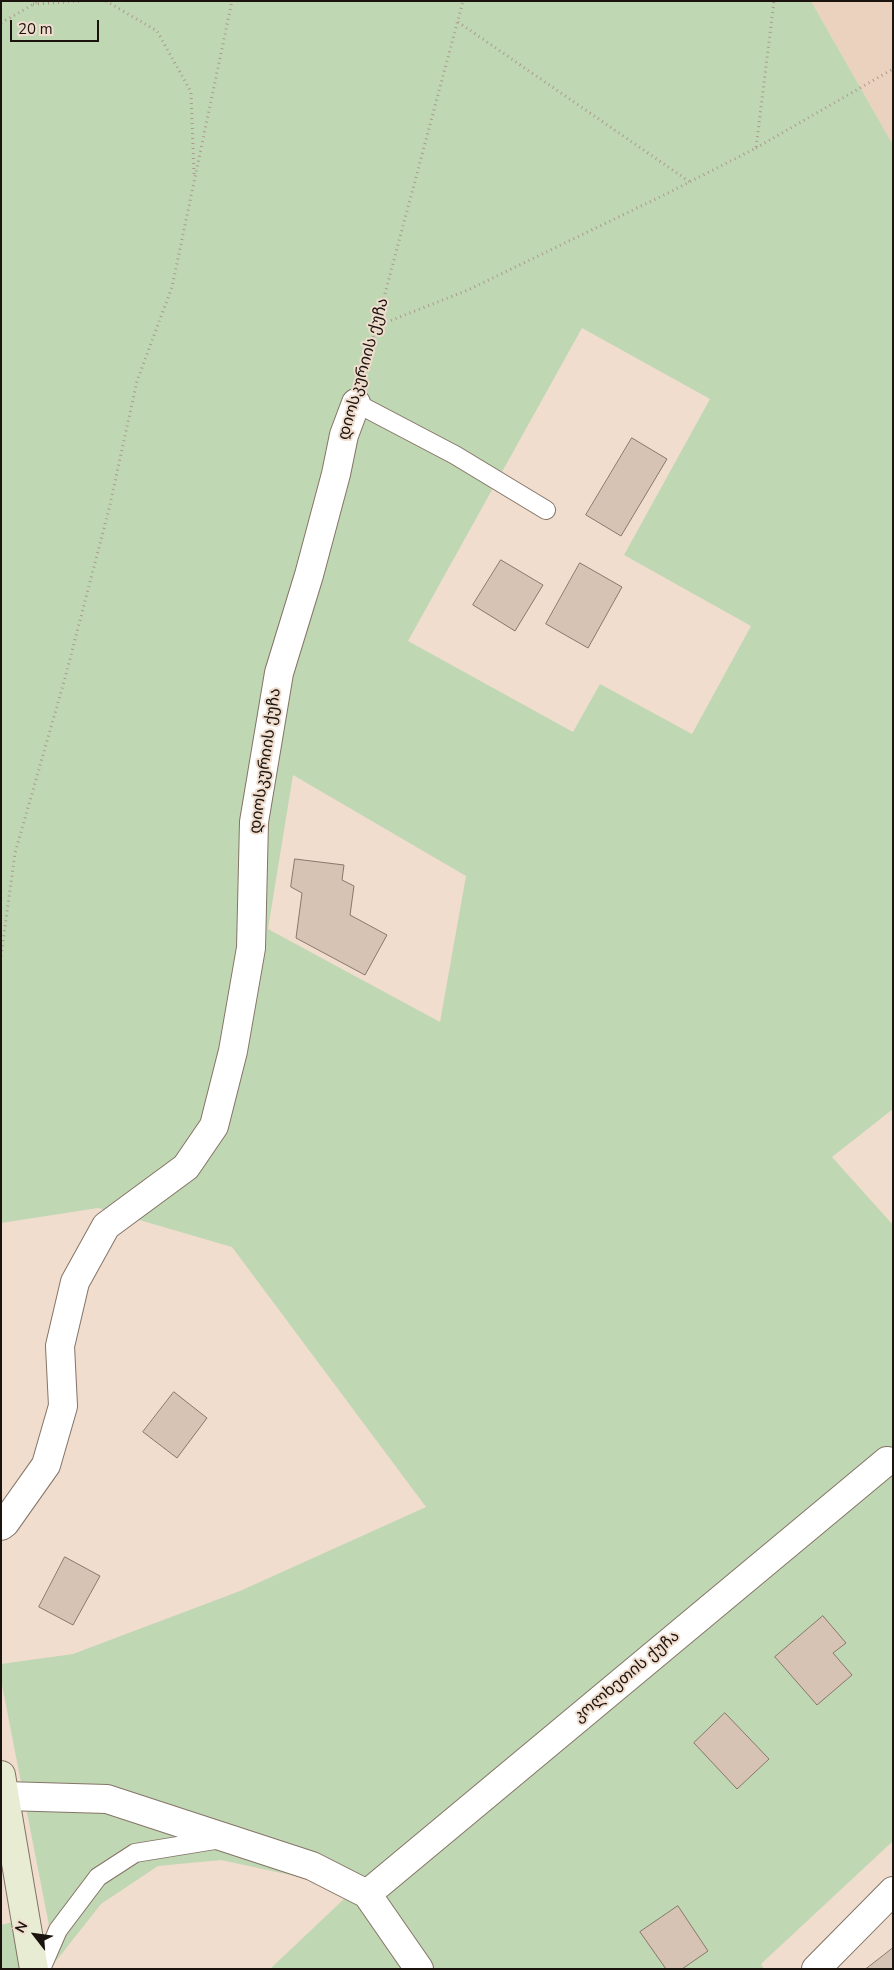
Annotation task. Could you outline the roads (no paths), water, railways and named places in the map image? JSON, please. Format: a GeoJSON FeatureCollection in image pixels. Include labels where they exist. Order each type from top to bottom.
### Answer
{"type":"FeatureCollection","features":[{"type":"Feature","properties":{"kind":"main road"},"geometry":{"type":"LineString","coordinates":[[3,1786],[34,1969]]}},
{"type":"Feature","properties":{"kind":"street","name":"დიოსკურიის ქუჩა"},"geometry":{"type":"LineString","coordinates":[[1,1526],[46,1465],[63,1406],[60,1346],[75,1282],[106,1226],[186,1167],[214,1126],[233,1052],[251,948],[254,822],[279,674],[309,575],[336,474],[344,435],[356,404]]}},
{"type":"Feature","properties":{"kind":"street","name":"კოლხეთის ქუჩა"},"geometry":{"type":"LineString","coordinates":[[367,1894],[887,1461]]}},
{"type":"Feature","properties":{"kind":"street"},"geometry":{"type":"LineString","coordinates":[[3,1786],[107,1799],[312,1866],[367,1894],[419,1969]]}},
{"type":"Feature","properties":{"kind":"street"},"geometry":{"type":"LineString","coordinates":[[816,1969],[893,1891]]}},
{"type":"Feature","properties":{"kind":"lane"},"geometry":{"type":"LineString","coordinates":[[356,404],[455,455],[546,510]]}},
{"type":"Feature","properties":{"kind":"lane"},"geometry":{"type":"LineString","coordinates":[[41,1969],[58,1930],[98,1877],[135,1854],[226,1838]]}}]}
